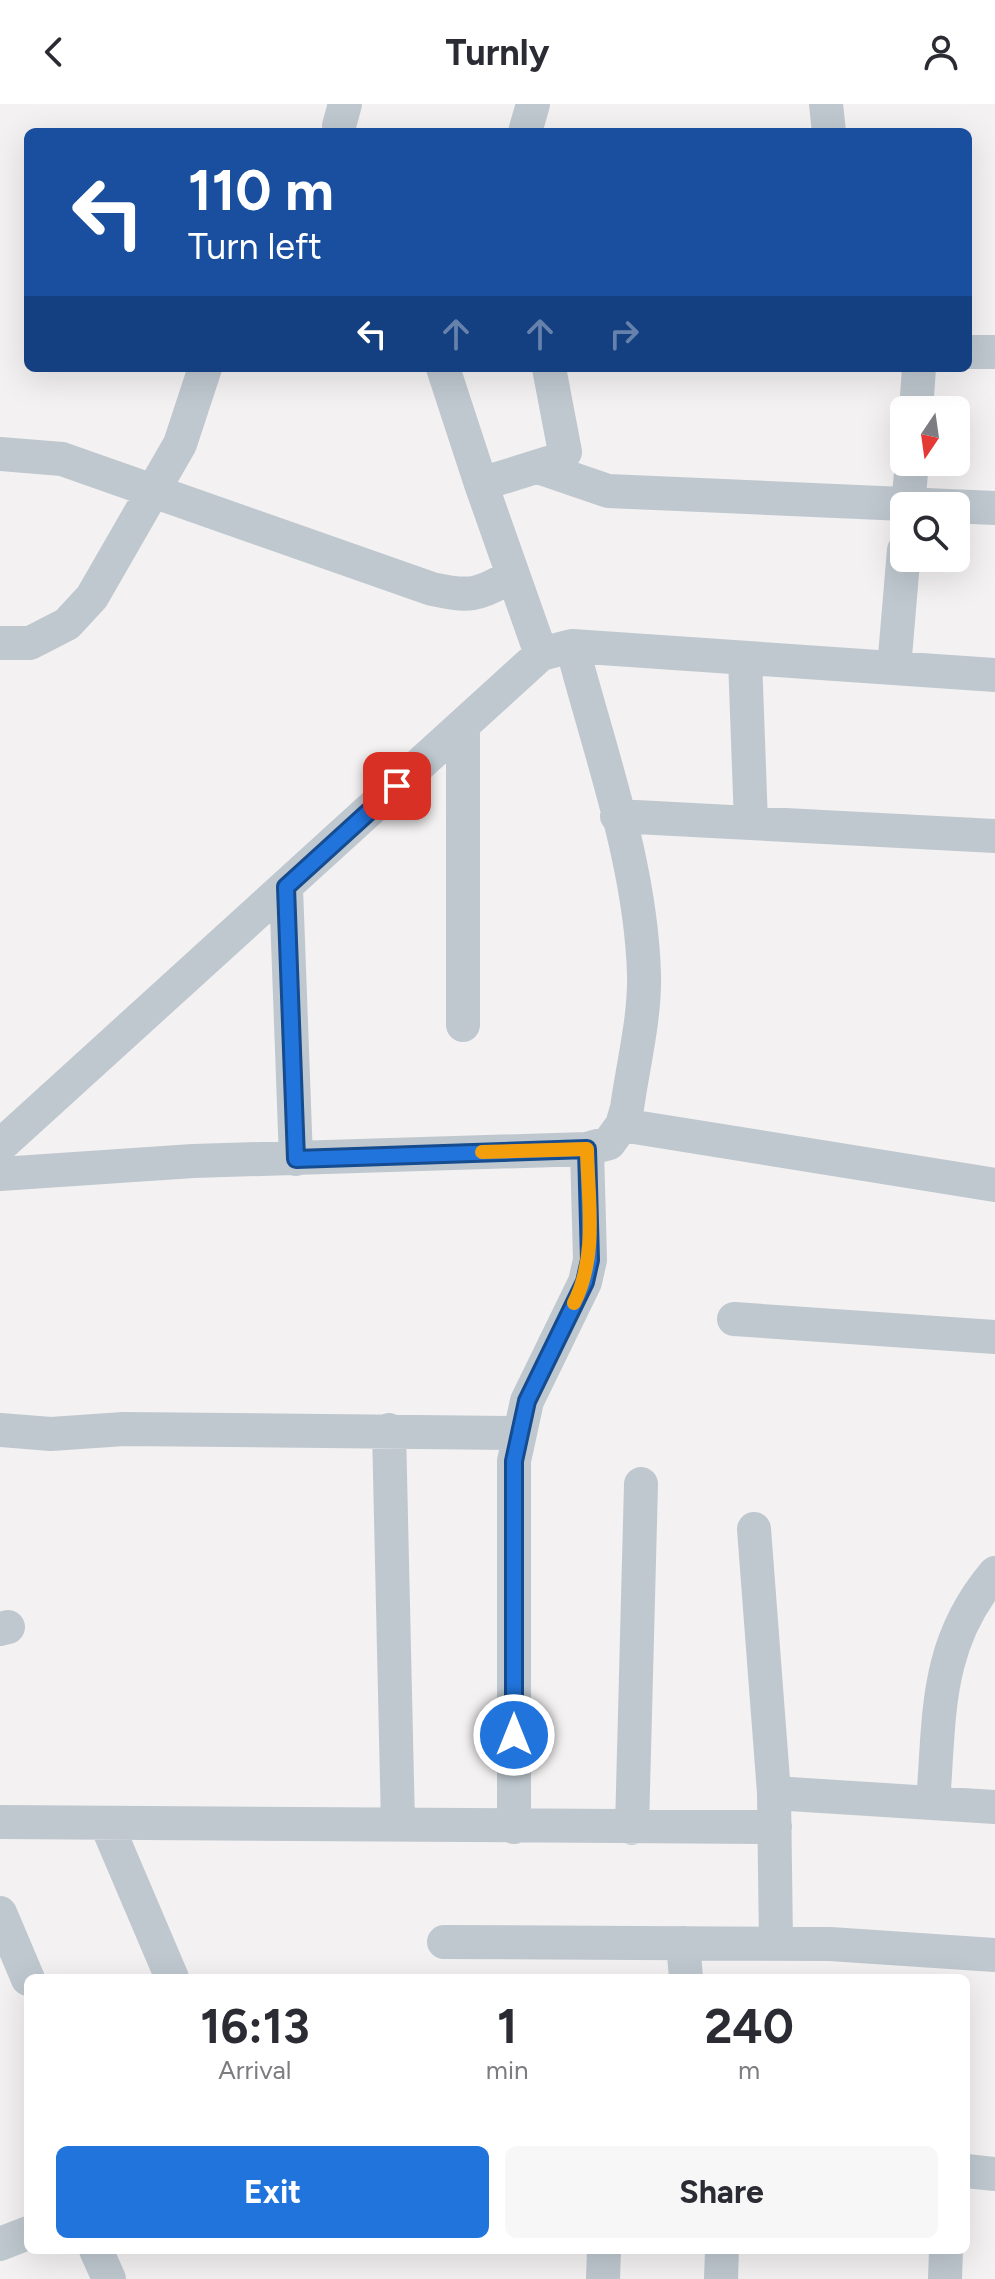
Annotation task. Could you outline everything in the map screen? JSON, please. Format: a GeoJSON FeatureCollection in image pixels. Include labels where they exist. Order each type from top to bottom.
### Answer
{"type":"FeatureCollection","features":[{"type":"Feature","properties":{"kind":"street"},"geometry":{"type":"LineString","coordinates":[[526,128],[533,104]]}},
{"type":"Feature","properties":{"kind":"street"},"geometry":{"type":"LineString","coordinates":[[826,104],[829,128]]}},
{"type":"Feature","properties":{"kind":"street"},"geometry":{"type":"LineString","coordinates":[[972,352],[995,352]]}},
{"type":"Feature","properties":{"kind":"street"},"geometry":{"type":"LineString","coordinates":[[0,643],[30,643],[67,624],[92,597],[180,444],[204,372]]}},
{"type":"Feature","properties":{"kind":"street"},"geometry":{"type":"LineString","coordinates":[[0,1174],[587,1149],[609,1143],[622,1125],[645,978],[639,917],[617,816],[557,650],[511,576],[444,372]]}},
{"type":"Feature","properties":{"kind":"street"},"geometry":{"type":"LineString","coordinates":[[481,484],[558,460],[565,452],[550,372]]}},
{"type":"Feature","properties":{"kind":"street"},"geometry":{"type":"LineString","coordinates":[[917,396],[919,372]]}},
{"type":"Feature","properties":{"kind":"street"},"geometry":{"type":"LineString","coordinates":[[0,454],[62,459],[432,589],[463,595],[485,593],[511,576]]}},
{"type":"Feature","properties":{"kind":"street"},"geometry":{"type":"LineString","coordinates":[[538,467],[608,491],[890,504]]}},
{"type":"Feature","properties":{"kind":"street"},"geometry":{"type":"LineString","coordinates":[[970,507],[995,508]]}},
{"type":"Feature","properties":{"kind":"street"},"geometry":{"type":"LineString","coordinates":[[894,668],[902,572]]}},
{"type":"Feature","properties":{"kind":"street"},"geometry":{"type":"LineString","coordinates":[[0,1146],[463,725],[557,650],[745,658],[995,675]]}},
{"type":"Feature","properties":{"kind":"street"},"geometry":{"type":"LineString","coordinates":[[745,658],[751,823]]}},
{"type":"Feature","properties":{"kind":"street"},"geometry":{"type":"LineString","coordinates":[[463,725],[463,1025]]}},
{"type":"Feature","properties":{"kind":"street"},"geometry":{"type":"LineString","coordinates":[[617,816],[995,836]]}},
{"type":"Feature","properties":{"kind":"street"},"geometry":{"type":"LineString","coordinates":[[286,887],[296,1159]]}},
{"type":"Feature","properties":{"kind":"street"},"geometry":{"type":"LineString","coordinates":[[622,1125],[995,1185]]}},
{"type":"Feature","properties":{"kind":"street"},"geometry":{"type":"LineString","coordinates":[[514,1827],[514,1461],[527,1401],[585,1282],[590,1260],[587,1149]]}},
{"type":"Feature","properties":{"kind":"street"},"geometry":{"type":"LineString","coordinates":[[734,1319],[995,1337]]}},
{"type":"Feature","properties":{"kind":"street"},"geometry":{"type":"LineString","coordinates":[[0,1430],[51,1434],[124,1429],[518,1433]]}},
{"type":"Feature","properties":{"kind":"street"},"geometry":{"type":"LineString","coordinates":[[389,1430],[398,1825]]}},
{"type":"Feature","properties":{"kind":"street"},"geometry":{"type":"LineString","coordinates":[[632,1828],[641,1484]]}},
{"type":"Feature","properties":{"kind":"street"},"geometry":{"type":"LineString","coordinates":[[754,1529],[774,1810],[776,1944]]}},
{"type":"Feature","properties":{"kind":"street"},"geometry":{"type":"LineString","coordinates":[[933,1803],[945,1666],[953,1639],[991,1582]]}},
{"type":"Feature","properties":{"kind":"street"},"geometry":{"type":"LineString","coordinates":[[4,1812],[106,1823],[632,1828],[774,1810],[933,1803],[995,1807]]}},
{"type":"Feature","properties":{"kind":"street"},"geometry":{"type":"LineString","coordinates":[[106,1823],[170,1974]]}},
{"type":"Feature","properties":{"kind":"street"},"geometry":{"type":"LineString","coordinates":[[0,1913],[26,1974]]}},
{"type":"Feature","properties":{"kind":"street"},"geometry":{"type":"LineString","coordinates":[[444,1942],[776,1944],[995,1955]]}},
{"type":"Feature","properties":{"kind":"street"},"geometry":{"type":"LineString","coordinates":[[683,1943],[686,1974]]}},
{"type":"Feature","properties":{"kind":"street"},"geometry":{"type":"LineString","coordinates":[[970,2171],[995,2174]]}},
{"type":"Feature","properties":{"kind":"street"},"geometry":{"type":"LineString","coordinates":[[0,2244],[24,2235]]}},
{"type":"Feature","properties":{"kind":"street"},"geometry":{"type":"LineString","coordinates":[[98,2254],[109,2279]]}},
{"type":"Feature","properties":{"kind":"street"},"geometry":{"type":"LineString","coordinates":[[603,2279],[604,2254]]}},
{"type":"Feature","properties":{"kind":"street"},"geometry":{"type":"LineString","coordinates":[[721,2279],[722,2254]]}},
{"type":"Feature","properties":{"kind":"street"},"geometry":{"type":"LineString","coordinates":[[945,2279],[946,2254]]}},
{"type":"Feature","properties":{"kind":"slow traffic"},"geometry":{"type":"LineString","coordinates":[[482,1152],[587,1149],[590,1260],[585,1282],[574,1303]]}},
{"type":"Feature","properties":{"kind":"route"},"geometry":{"type":"LineString","coordinates":[[397,786],[286,887],[296,1159],[587,1149],[590,1260],[585,1282],[527,1401],[514,1461],[514,1735]]}}]}
